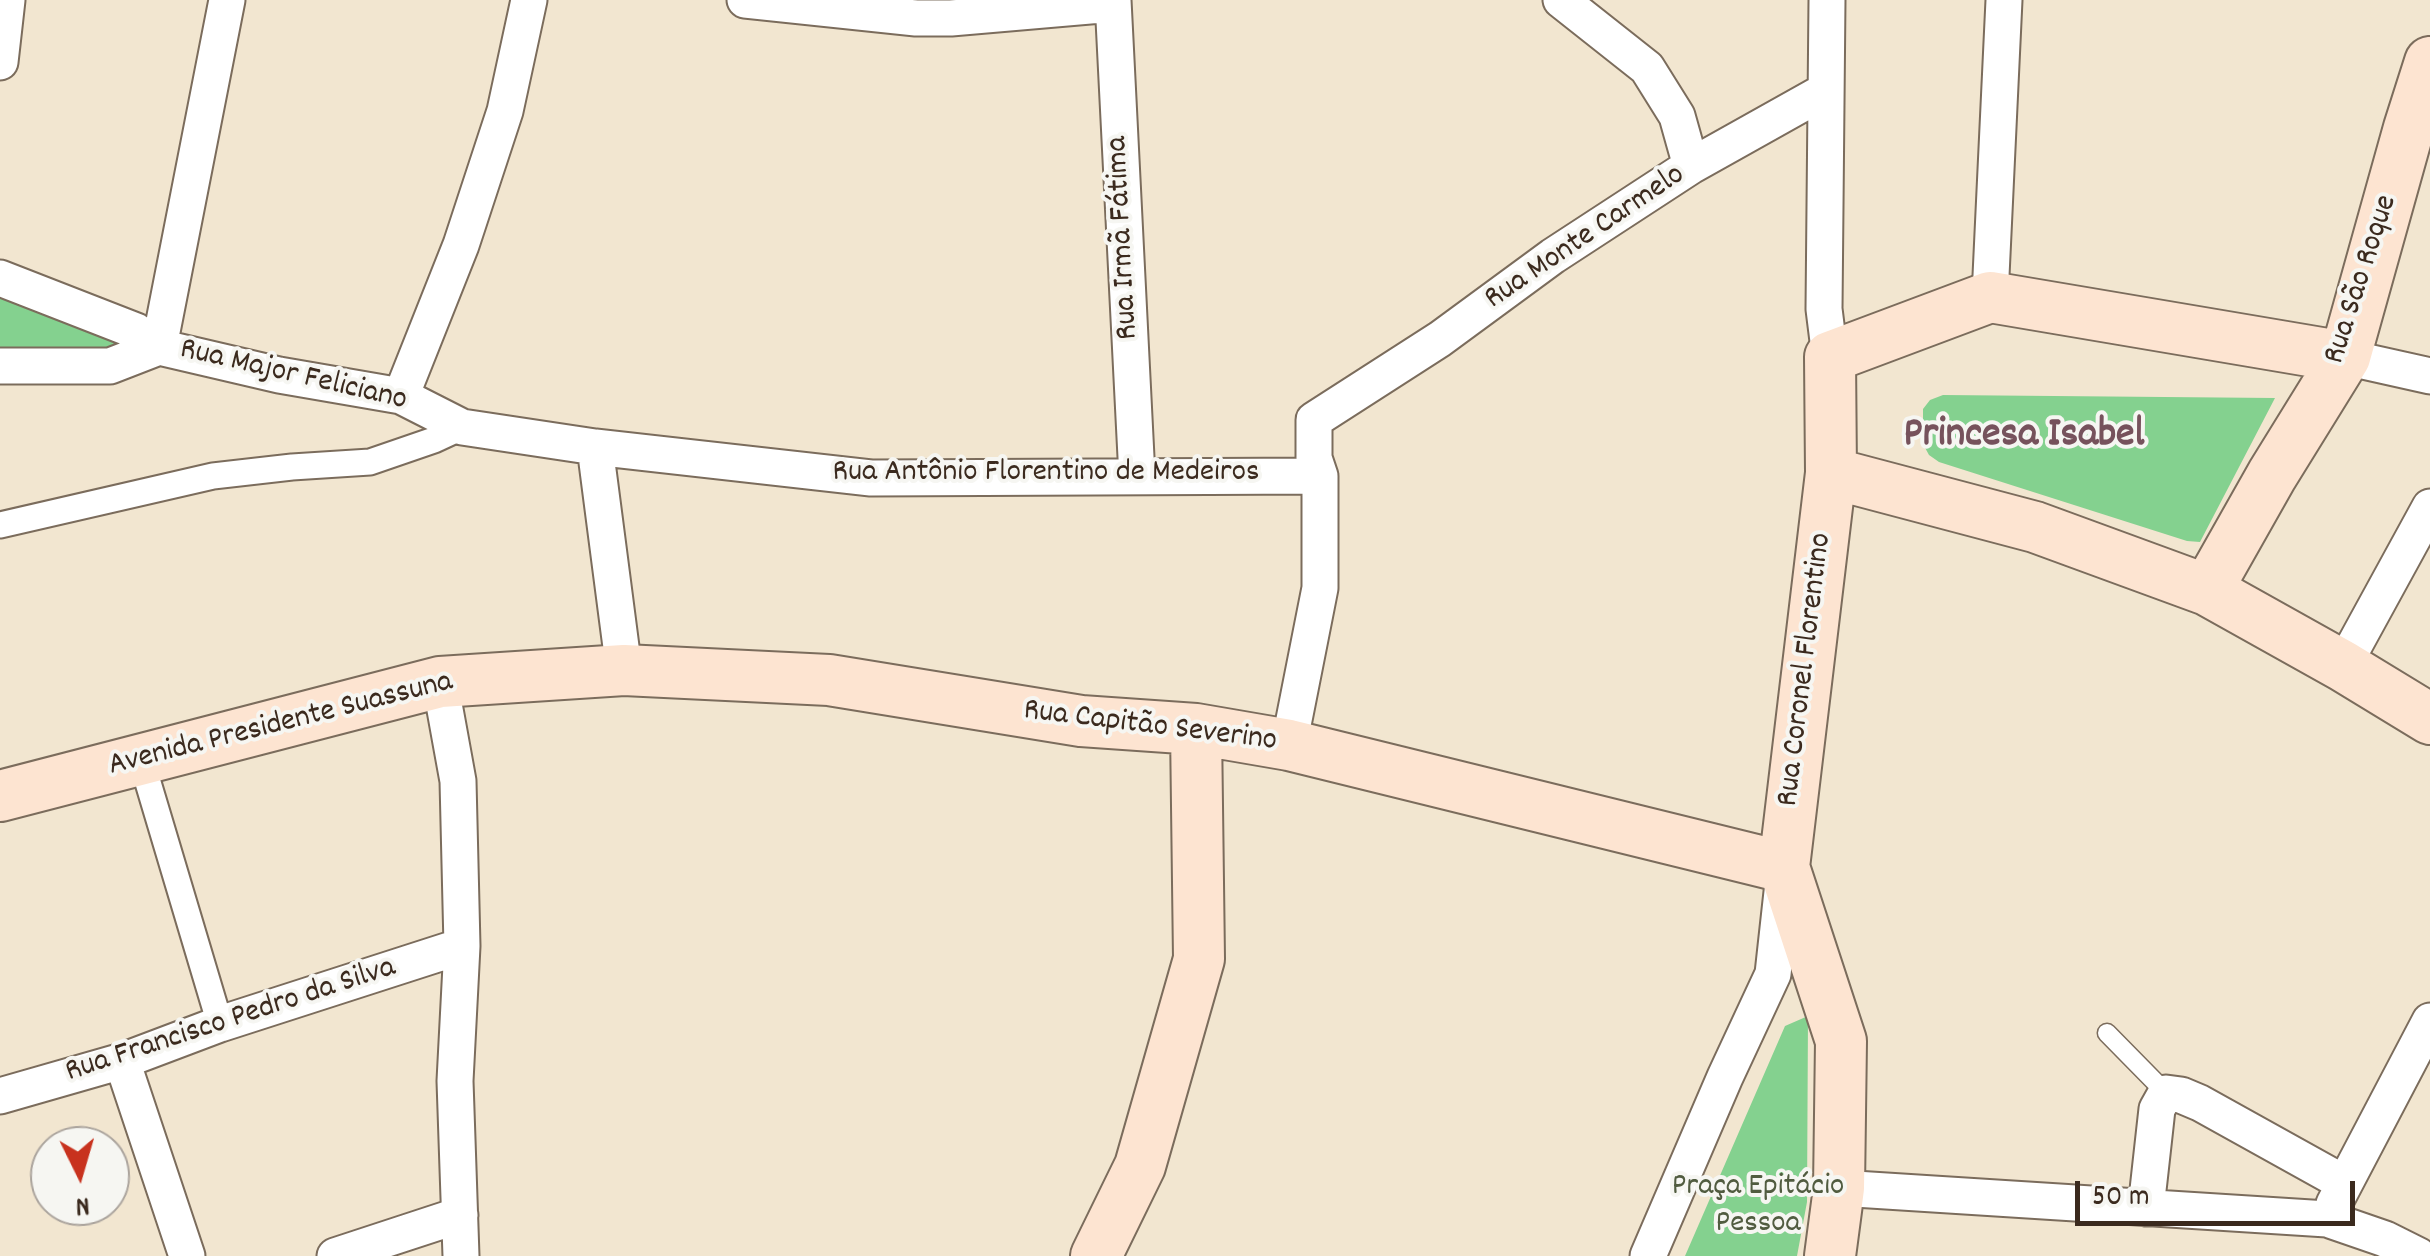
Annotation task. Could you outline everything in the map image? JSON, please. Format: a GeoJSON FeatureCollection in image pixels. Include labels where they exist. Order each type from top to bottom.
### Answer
{"type":"FeatureCollection","features":[{"type":"Feature","properties":{"kind":"main road","name":"Rua São Roque"},"geometry":{"type":"LineString","coordinates":[[2207,590],[2345,357],[2430,62]]}},
{"type":"Feature","properties":{"kind":"main road"},"geometry":{"type":"LineString","coordinates":[[1830,357],[1990,297],[2345,357]]}},
{"type":"Feature","properties":{"kind":"main road","name":"Rua Coronel Florentino"},"geometry":{"type":"LineString","coordinates":[[1784,867],[1831,473],[1830,357]]}},
{"type":"Feature","properties":{"kind":"main road"},"geometry":{"type":"LineString","coordinates":[[1831,473],[2035,526],[2207,590],[2430,719]]}},
{"type":"Feature","properties":{"kind":"main road","name":"Avenida Presidente Suassuna"},"geometry":{"type":"LineString","coordinates":[[0,796],[440,682],[624,670]]}},
{"type":"Feature","properties":{"kind":"main road","name":"Rua Capitão Severino"},"geometry":{"type":"LineString","coordinates":[[624,670],[829,680],[1081,721],[1196,729],[1289,746],[1784,867]]}},
{"type":"Feature","properties":{"kind":"main road"},"geometry":{"type":"LineString","coordinates":[[1096,1256],[1140,1166],[1199,958],[1196,729]]}},
{"type":"Feature","properties":{"kind":"main road"},"geometry":{"type":"LineString","coordinates":[[1784,867],[1841,1041],[1839,1188],[1830,1256]]}},
{"type":"Feature","properties":{"kind":"street"},"geometry":{"type":"LineString","coordinates":[[0,62],[7,0]]}},
{"type":"Feature","properties":{"kind":"street"},"geometry":{"type":"LineString","coordinates":[[0,366],[110,366],[159,347],[227,0]]}},
{"type":"Feature","properties":{"kind":"street"},"geometry":{"type":"LineString","coordinates":[[401,396],[461,244],[499,128],[528,0]]}},
{"type":"Feature","properties":{"kind":"street"},"geometry":{"type":"LineString","coordinates":[[746,0],[916,18],[1113,2]]}},
{"type":"Feature","properties":{"kind":"street"},"geometry":{"type":"LineString","coordinates":[[1561,0],[1647,68],[1677,116],[1691,166]]}},
{"type":"Feature","properties":{"kind":"street"},"geometry":{"type":"LineString","coordinates":[[1826,0],[1824,309],[1830,357]]}},
{"type":"Feature","properties":{"kind":"street"},"geometry":{"type":"LineString","coordinates":[[1990,297],[2004,0]]}},
{"type":"Feature","properties":{"kind":"street","name":"Rua Irmã Fátima"},"geometry":{"type":"LineString","coordinates":[[1113,2],[1137,477]]}},
{"type":"Feature","properties":{"kind":"street","name":"Rua Monte Carmelo"},"geometry":{"type":"LineString","coordinates":[[1320,476],[1314,458],[1314,420],[1440,339],[1553,256],[1691,166],[1825,90]]}},
{"type":"Feature","properties":{"kind":"street","name":"Rua Major Feliciano"},"geometry":{"type":"LineString","coordinates":[[0,278],[136,331],[159,347],[401,396],[462,427],[594,448]]}},
{"type":"Feature","properties":{"kind":"street"},"geometry":{"type":"LineString","coordinates":[[2345,357],[2430,376]]}},
{"type":"Feature","properties":{"kind":"street"},"geometry":{"type":"LineString","coordinates":[[0,526],[213,476],[370,462],[462,427]]}},
{"type":"Feature","properties":{"kind":"street"},"geometry":{"type":"LineString","coordinates":[[594,448],[624,670]]}},
{"type":"Feature","properties":{"kind":"street","name":"Rua Antônio Florentino de Medeiros"},"geometry":{"type":"LineString","coordinates":[[594,448],[870,478],[1320,476]]}},
{"type":"Feature","properties":{"kind":"street"},"geometry":{"type":"LineString","coordinates":[[1289,746],[1320,588],[1320,476]]}},
{"type":"Feature","properties":{"kind":"street"},"geometry":{"type":"LineString","coordinates":[[2343,666],[2430,507]]}},
{"type":"Feature","properties":{"kind":"street"},"geometry":{"type":"LineString","coordinates":[[440,682],[458,781],[462,946],[455,1081],[461,1256]]}},
{"type":"Feature","properties":{"kind":"street"},"geometry":{"type":"LineString","coordinates":[[141,759],[220,1024]]}},
{"type":"Feature","properties":{"kind":"street"},"geometry":{"type":"LineString","coordinates":[[1648,1256],[1773,974],[1784,867]]}},
{"type":"Feature","properties":{"kind":"street","name":"Rua Francisco Pedro da Silva"},"geometry":{"type":"LineString","coordinates":[[0,1096],[122,1061],[220,1024],[462,946]]}},
{"type":"Feature","properties":{"kind":"street"},"geometry":{"type":"LineString","coordinates":[[2328,1218],[2430,1021]]}},
{"type":"Feature","properties":{"kind":"street"},"geometry":{"type":"LineString","coordinates":[[122,1061],[187,1256]]}},
{"type":"Feature","properties":{"kind":"street"},"geometry":{"type":"LineString","coordinates":[[2146,1208],[2157,1109],[2166,1093],[2200,1103],[2344,1183]]}},
{"type":"Feature","properties":{"kind":"street"},"geometry":{"type":"LineString","coordinates":[[1839,1188],[2328,1218],[2383,1248],[2419,1256]]}},
{"type":"Feature","properties":{"kind":"street"},"geometry":{"type":"LineString","coordinates":[[335,1256],[460,1214]]}},
{"type":"Feature","properties":{"kind":"lane"},"geometry":{"type":"LineString","coordinates":[[2107,1033],[2166,1093]]}},
{"type":"Feature","properties":{"kind":"green space"},"geometry":{"type":"Polygon","coordinates":[[[0,290],[134,342],[88,355],[0,358],[0,290]]]}},
{"type":"Feature","properties":{"kind":"green space"},"geometry":{"type":"Polygon","coordinates":[[[1943,395],[2275,398],[2200,542],[1939,462],[1923,444],[1923,409],[1930,400],[1943,395]]]}},
{"type":"Feature","properties":{"kind":"green space","name":"Praça Epitácio Pessoa"},"geometry":{"type":"Polygon","coordinates":[[[1808,1016],[1807,1202],[1797,1256],[1685,1256],[1785,1026],[1808,1016]]]}},
{"type":"Feature","properties":{"kind":"district","name":"Princesa Isabel"},"geometry":{"type":"Point","coordinates":[2024,438]}}]}
